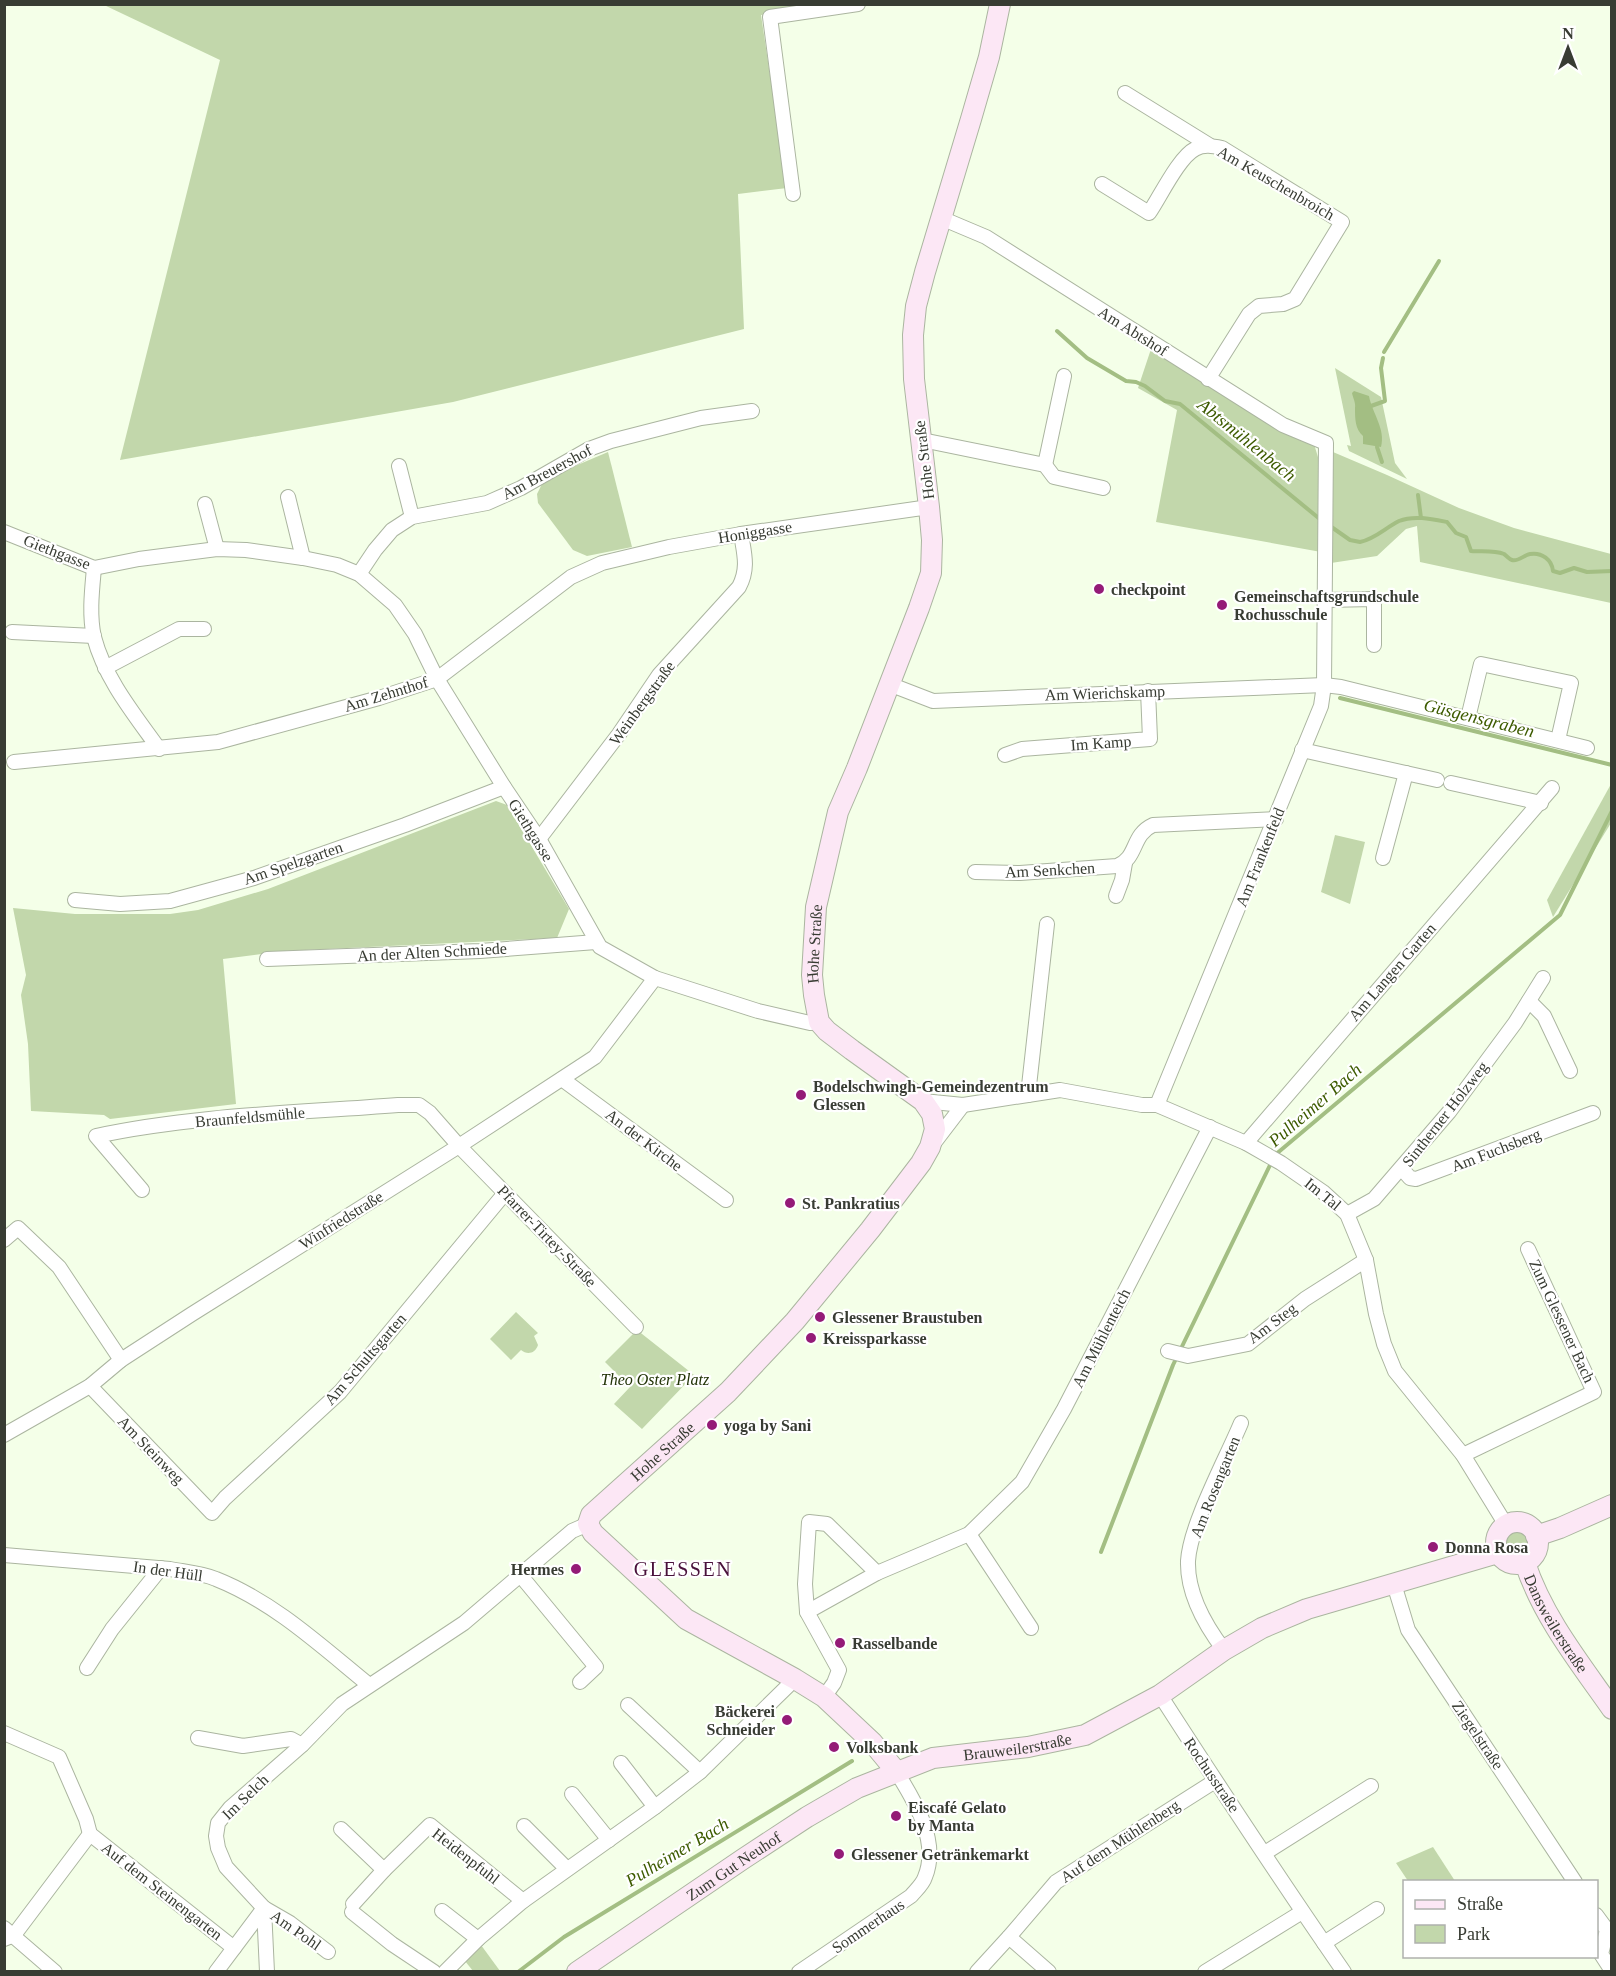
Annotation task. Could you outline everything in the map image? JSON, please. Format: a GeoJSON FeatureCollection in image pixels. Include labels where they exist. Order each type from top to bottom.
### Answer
{"type":"FeatureCollection","features":[{"type":"Feature","properties":{"kind":"main road","name":"Hohe Straße"},"geometry":{"type":"LineString","coordinates":[[819,1022],[812,975],[816,907],[838,812],[931,573],[930,507],[914,379],[913,335],[916,306],[986,68],[1000,4]]}},
{"type":"Feature","properties":{"kind":"main road"},"geometry":{"type":"LineString","coordinates":[[819,1022],[852,1050],[923,1101]]}},
{"type":"Feature","properties":{"kind":"main road","name":"Hohe Straße"},"geometry":{"type":"LineString","coordinates":[[588,1524],[591,1515],[728,1392],[795,1321],[864,1237],[921,1163],[930,1147],[935,1130],[934,1121],[923,1101]]}},
{"type":"Feature","properties":{"kind":"main road"},"geometry":{"type":"LineString","coordinates":[[1536,1536],[1611,1505]]}},
{"type":"Feature","properties":{"kind":"main road"},"geometry":{"type":"LineString","coordinates":[[1520,1523],[1533,1530],[1536,1536],[1538,1542],[1535,1555],[1525,1563],[1506,1562],[1498,1553],[1496,1540],[1501,1529],[1506,1525],[1520,1523]]}},
{"type":"Feature","properties":{"kind":"main road"},"geometry":{"type":"LineString","coordinates":[[588,1524],[593,1533],[686,1619],[824,1697],[872,1742],[896,1771]]}},
{"type":"Feature","properties":{"kind":"main road","name":"Brauweilerstraße"},"geometry":{"type":"LineString","coordinates":[[896,1771],[933,1758],[1028,1747],[1085,1735],[1160,1695],[1224,1650],[1262,1628],[1296,1613],[1498,1553]]}},
{"type":"Feature","properties":{"kind":"main road","name":"Dansweilerstraße"},"geometry":{"type":"LineString","coordinates":[[1525,1563],[1530,1579],[1546,1611],[1611,1709]]}},
{"type":"Feature","properties":{"kind":"main road","name":"Zum Gut Neuhof"},"geometry":{"type":"LineString","coordinates":[[577,1971],[807,1817],[857,1788],[896,1771]]}},
{"type":"Feature","properties":{"kind":"street"},"geometry":{"type":"LineString","coordinates":[[793,194],[770,17],[858,4]]}},
{"type":"Feature","properties":{"kind":"street","name":"Am Keuschenbroich"},"geometry":{"type":"LineString","coordinates":[[1125,93],[1209,145],[1222,148],[1342,222],[1295,299],[1283,304],[1259,306],[1249,314],[1208,379]]}},
{"type":"Feature","properties":{"kind":"street","name":"Am Keuschenbroich"},"geometry":{"type":"LineString","coordinates":[[1102,184],[1149,213],[1184,158],[1195,148],[1209,145]]}},
{"type":"Feature","properties":{"kind":"street","name":"Am Abtshof"},"geometry":{"type":"LineString","coordinates":[[941,218],[986,237],[1282,425],[1326,443]]}},
{"type":"Feature","properties":{"kind":"street"},"geometry":{"type":"LineString","coordinates":[[1044,465],[1064,376]]}},
{"type":"Feature","properties":{"kind":"street","name":"Am Breuershof"},"geometry":{"type":"LineString","coordinates":[[359,574],[392,530],[412,517],[487,503],[521,488],[589,449],[611,441],[701,418],[752,411]]}},
{"type":"Feature","properties":{"kind":"street"},"geometry":{"type":"LineString","coordinates":[[922,440],[1044,465],[1054,477],[1103,488]]}},
{"type":"Feature","properties":{"kind":"street","name":"Am Frankenfeld"},"geometry":{"type":"LineString","coordinates":[[1157,1105],[1321,706],[1324,685],[1326,443]]}},
{"type":"Feature","properties":{"kind":"street"},"geometry":{"type":"LineString","coordinates":[[399,466],[412,517]]}},
{"type":"Feature","properties":{"kind":"street"},"geometry":{"type":"LineString","coordinates":[[288,497],[303,558]]}},
{"type":"Feature","properties":{"kind":"street"},"geometry":{"type":"LineString","coordinates":[[205,504],[217,549]]}},
{"type":"Feature","properties":{"kind":"street","name":"Honiggasse"},"geometry":{"type":"LineString","coordinates":[[582,571],[626,557],[741,534],[930,507]]}},
{"type":"Feature","properties":{"kind":"street","name":"Giethgasse"},"geometry":{"type":"LineString","coordinates":[[4,532],[94,568],[139,559],[217,549],[303,558],[337,565],[359,574],[395,605],[415,633],[437,679],[539,839],[600,947],[655,978],[758,1011],[810,1023],[819,1022]]}},
{"type":"Feature","properties":{"kind":"street","name":"Weinbergstraße"},"geometry":{"type":"LineString","coordinates":[[539,839],[619,734],[659,675],[739,587],[745,576],[746,565],[741,534]]}},
{"type":"Feature","properties":{"kind":"street"},"geometry":{"type":"LineString","coordinates":[[94,568],[91,601],[94,636],[105,668],[127,706],[159,749]]}},
{"type":"Feature","properties":{"kind":"street","name":"Am Zehnthof"},"geometry":{"type":"LineString","coordinates":[[14,762],[218,742],[379,698],[437,679],[582,571]]}},
{"type":"Feature","properties":{"kind":"street"},"geometry":{"type":"LineString","coordinates":[[1325,600],[1374,599],[1374,645]]}},
{"type":"Feature","properties":{"kind":"street"},"geometry":{"type":"LineString","coordinates":[[105,668],[179,628],[204,629]]}},
{"type":"Feature","properties":{"kind":"street"},"geometry":{"type":"LineString","coordinates":[[12,632],[94,636]]}},
{"type":"Feature","properties":{"kind":"street"},"geometry":{"type":"LineString","coordinates":[[1468,718],[1481,664],[1571,682],[1558,740]]}},
{"type":"Feature","properties":{"kind":"street","name":"Am Wierichskamp"},"geometry":{"type":"LineString","coordinates":[[889,684],[933,701],[1324,685],[1341,687],[1587,748]]}},
{"type":"Feature","properties":{"kind":"street","name":"Im Kamp"},"geometry":{"type":"LineString","coordinates":[[1005,755],[1022,748],[1150,739],[1148,691]]}},
{"type":"Feature","properties":{"kind":"street"},"geometry":{"type":"LineString","coordinates":[[1302,750],[1541,803]]}},
{"type":"Feature","properties":{"kind":"street"},"geometry":{"type":"LineString","coordinates":[[1383,858],[1406,773]]}},
{"type":"Feature","properties":{"kind":"street","name":"Am Spelzgarten"},"geometry":{"type":"LineString","coordinates":[[75,900],[120,904],[170,901],[265,874],[416,821],[504,787]]}},
{"type":"Feature","properties":{"kind":"street","name":"Am Langen Garten"},"geometry":{"type":"LineString","coordinates":[[1245,1143],[1552,788]]}},
{"type":"Feature","properties":{"kind":"street"},"geometry":{"type":"LineString","coordinates":[[1116,896],[1125,863],[1139,835],[1153,825],[1275,819]]}},
{"type":"Feature","properties":{"kind":"street","name":"Am Senkchen"},"geometry":{"type":"LineString","coordinates":[[975,872],[1048,872],[1117,866],[1125,863]]}},
{"type":"Feature","properties":{"kind":"street"},"geometry":{"type":"LineString","coordinates":[[1028,1095],[1047,924]]}},
{"type":"Feature","properties":{"kind":"street","name":"An der Alten Schmiede"},"geometry":{"type":"LineString","coordinates":[[267,959],[480,951],[596,942]]}},
{"type":"Feature","properties":{"kind":"street","name":"Winfriedstraße"},"geometry":{"type":"LineString","coordinates":[[4,1435],[90,1386],[121,1360],[595,1057],[655,978]]}},
{"type":"Feature","properties":{"kind":"street","name":"Sintherner Holzweg"},"geometry":{"type":"LineString","coordinates":[[1347,1214],[1374,1199],[1402,1169],[1449,1112],[1515,1023],[1543,978]]}},
{"type":"Feature","properties":{"kind":"street"},"geometry":{"type":"LineString","coordinates":[[1529,1001],[1544,1016],[1570,1071]]}},
{"type":"Feature","properties":{"kind":"street","name":"An der Kirche"},"geometry":{"type":"LineString","coordinates":[[562,1079],[726,1200]]}},
{"type":"Feature","properties":{"kind":"street","name":"Im Tal"},"geometry":{"type":"LineString","coordinates":[[923,1101],[963,1105],[1060,1090],[1142,1105],[1157,1105],[1266,1154],[1323,1192],[1347,1214],[1366,1260],[1379,1324],[1395,1371],[1463,1455],[1506,1525]]}},
{"type":"Feature","properties":{"kind":"street","name":"Braunfeldsmühle"},"geometry":{"type":"LineString","coordinates":[[142,1190],[96,1136],[134,1128],[203,1120],[398,1105],[419,1106],[430,1113],[459,1146]]}},
{"type":"Feature","properties":{"kind":"street"},"geometry":{"type":"LineString","coordinates":[[930,1147],[942,1135],[963,1105]]}},
{"type":"Feature","properties":{"kind":"street","name":"Am Fuchsberg"},"geometry":{"type":"LineString","coordinates":[[1402,1169],[1410,1178],[1416,1179],[1593,1113]]}},
{"type":"Feature","properties":{"kind":"street","name":"Am Mühlenteich"},"geometry":{"type":"LineString","coordinates":[[807,1612],[877,1573],[969,1534],[1022,1482],[1069,1400],[1210,1127]]}},
{"type":"Feature","properties":{"kind":"street","name":"Pfarrer-Tirtey-Straße"},"geometry":{"type":"LineString","coordinates":[[459,1146],[636,1327]]}},
{"type":"Feature","properties":{"kind":"street","name":"Am Schultsgarten"},"geometry":{"type":"LineString","coordinates":[[212,1513],[225,1498],[340,1392],[506,1193]]}},
{"type":"Feature","properties":{"kind":"street"},"geometry":{"type":"LineString","coordinates":[[4,1240],[18,1228],[59,1267],[121,1360]]}},
{"type":"Feature","properties":{"kind":"street","name":"Zum Glessener Bach"},"geometry":{"type":"LineString","coordinates":[[1463,1455],[1594,1392],[1528,1249]]}},
{"type":"Feature","properties":{"kind":"street","name":"Am Steg"},"geometry":{"type":"LineString","coordinates":[[1168,1351],[1188,1356],[1248,1344],[1305,1299],[1366,1260]]}},
{"type":"Feature","properties":{"kind":"street","name":"Am Steinweg"},"geometry":{"type":"LineString","coordinates":[[90,1386],[212,1513]]}},
{"type":"Feature","properties":{"kind":"street","name":"Am Rosengarten"},"geometry":{"type":"LineString","coordinates":[[1224,1650],[1212,1634],[1192,1593],[1188,1561],[1202,1511],[1241,1423]]}},
{"type":"Feature","properties":{"kind":"street"},"geometry":{"type":"LineString","coordinates":[[824,1697],[834,1683],[839,1670],[807,1612],[805,1584],[809,1522],[827,1524],[877,1573]]}},
{"type":"Feature","properties":{"kind":"street","name":"Hohe Straße"},"geometry":{"type":"LineString","coordinates":[[369,1685],[442,1639],[572,1532],[588,1524]]}},
{"type":"Feature","properties":{"kind":"street"},"geometry":{"type":"LineString","coordinates":[[969,1534],[1031,1628]]}},
{"type":"Feature","properties":{"kind":"street","name":"In der Hüll"},"geometry":{"type":"LineString","coordinates":[[4,1555],[160,1568],[196,1573],[215,1579],[255,1598],[298,1626],[369,1685]]}},
{"type":"Feature","properties":{"kind":"street"},"geometry":{"type":"LineString","coordinates":[[87,1668],[103,1642],[160,1568]]}},
{"type":"Feature","properties":{"kind":"street"},"geometry":{"type":"LineString","coordinates":[[521,1576],[596,1667],[580,1682]]}},
{"type":"Feature","properties":{"kind":"street","name":"Ziegelstraße"},"geometry":{"type":"LineString","coordinates":[[1394,1584],[1408,1630],[1574,1880]]}},
{"type":"Feature","properties":{"kind":"street"},"geometry":{"type":"LineString","coordinates":[[446,1971],[478,1939],[523,1901],[700,1772],[795,1679]]}},
{"type":"Feature","properties":{"kind":"street","name":"Im Selch"},"geometry":{"type":"LineString","coordinates":[[260,1904],[226,1867],[216,1836],[219,1823],[230,1808],[302,1745],[342,1704],[369,1685]]}},
{"type":"Feature","properties":{"kind":"street","name":"Rochusstraße"},"geometry":{"type":"LineString","coordinates":[[1160,1695],[1302,1912],[1344,1971]]}},
{"type":"Feature","properties":{"kind":"street"},"geometry":{"type":"LineString","coordinates":[[628,1705],[700,1772]]}},
{"type":"Feature","properties":{"kind":"street","name":"Auf dem Steinengarten"},"geometry":{"type":"LineString","coordinates":[[4,1733],[59,1757],[86,1819],[90,1834],[234,1948]]}},
{"type":"Feature","properties":{"kind":"street"},"geometry":{"type":"LineString","coordinates":[[198,1738],[243,1746],[291,1739],[302,1745]]}},
{"type":"Feature","properties":{"kind":"street"},"geometry":{"type":"LineString","coordinates":[[621,1763],[655,1807]]}},
{"type":"Feature","properties":{"kind":"street","name":"Sommerhaus"},"geometry":{"type":"LineString","coordinates":[[799,1971],[911,1896],[925,1879],[930,1862],[927,1836],[913,1799],[896,1771]]}},
{"type":"Feature","properties":{"kind":"street","name":"Auf dem Mühlenberg"},"geometry":{"type":"LineString","coordinates":[[977,1971],[1056,1882],[1215,1780]]}},
{"type":"Feature","properties":{"kind":"street"},"geometry":{"type":"LineString","coordinates":[[1265,1853],[1371,1786]]}},
{"type":"Feature","properties":{"kind":"street"},"geometry":{"type":"LineString","coordinates":[[572,1794],[609,1840]]}},
{"type":"Feature","properties":{"kind":"street","name":"Heidenpfuhl"},"geometry":{"type":"LineString","coordinates":[[434,1971],[392,1944],[353,1908],[384,1870],[430,1825],[523,1901]]}},
{"type":"Feature","properties":{"kind":"street"},"geometry":{"type":"LineString","coordinates":[[524,1826],[567,1869]]}},
{"type":"Feature","properties":{"kind":"street"},"geometry":{"type":"LineString","coordinates":[[341,1829],[384,1870]]}},
{"type":"Feature","properties":{"kind":"street"},"geometry":{"type":"LineString","coordinates":[[55,1971],[8,1934],[90,1834]]}},
{"type":"Feature","properties":{"kind":"street"},"geometry":{"type":"LineString","coordinates":[[216,1971],[234,1948],[260,1904]]}},
{"type":"Feature","properties":{"kind":"street"},"geometry":{"type":"LineString","coordinates":[[260,1904],[267,1971]]}},
{"type":"Feature","properties":{"kind":"street","name":"Am Pohl"},"geometry":{"type":"LineString","coordinates":[[260,1904],[328,1952]]}},
{"type":"Feature","properties":{"kind":"street"},"geometry":{"type":"LineString","coordinates":[[1324,1943],[1377,1909]]}},
{"type":"Feature","properties":{"kind":"street"},"geometry":{"type":"LineString","coordinates":[[442,1911],[478,1939]]}},
{"type":"Feature","properties":{"kind":"street"},"geometry":{"type":"LineString","coordinates":[[1205,1971],[1302,1912]]}},
{"type":"Feature","properties":{"kind":"street"},"geometry":{"type":"LineString","coordinates":[[1598,1918],[1606,1930],[1601,1954],[1611,1971]]}},
{"type":"Feature","properties":{"kind":"street"},"geometry":{"type":"LineString","coordinates":[[1009,1937],[1049,1971]]}},
{"type":"Feature","properties":{"kind":"green space"},"geometry":{"type":"Polygon","coordinates":[[[104,5],[822,5],[761,15],[787,188],[738,194],[744,329],[453,402],[120,460],[220,60],[104,5]]]}},
{"type":"Feature","properties":{"kind":"green space"},"geometry":{"type":"Polygon","coordinates":[[[1151,349],[1314,444],[1321,467],[1321,552],[1156,522],[1177,410],[1138,388],[1151,349]]]}},
{"type":"Feature","properties":{"kind":"green space"},"geometry":{"type":"Polygon","coordinates":[[[1335,368],[1381,397],[1395,463],[1407,479],[1349,451],[1347,445],[1351,446],[1335,368]]]}},
{"type":"Feature","properties":{"kind":"green space"},"geometry":{"type":"Polygon","coordinates":[[[608,452],[632,547],[587,556],[573,550],[538,503],[537,494],[542,484],[608,452]]]}},
{"type":"Feature","properties":{"kind":"green space"},"geometry":{"type":"Polygon","coordinates":[[[1333,452],[1459,508],[1514,528],[1611,554],[1611,603],[1420,562],[1417,526],[1406,529],[1377,556],[1331,563],[1333,452]]]}},
{"type":"Feature","properties":{"kind":"green space"},"geometry":{"type":"Polygon","coordinates":[[[1611,784],[1611,823],[1553,917],[1547,900],[1611,784]]]}},
{"type":"Feature","properties":{"kind":"green space"},"geometry":{"type":"Polygon","coordinates":[[[496,801],[507,805],[569,909],[557,938],[284,951],[223,959],[236,1104],[110,1119],[104,1115],[31,1111],[28,1044],[21,995],[26,975],[13,908],[75,914],[170,914],[198,910],[268,889],[496,801]]]}},
{"type":"Feature","properties":{"kind":"green space"},"geometry":{"type":"Polygon","coordinates":[[[1335,835],[1365,842],[1350,904],[1321,892],[1335,835]]]}},
{"type":"Feature","properties":{"kind":"green space"},"geometry":{"type":"Polygon","coordinates":[[[516,1312],[538,1333],[534,1336],[538,1345],[531,1353],[521,1350],[511,1360],[490,1339],[516,1312]]]}},
{"type":"Feature","properties":{"kind":"green space","name":"Theo Oster Platz"},"geometry":{"type":"Polygon","coordinates":[[[637,1330],[694,1375],[642,1429],[614,1404],[630,1387],[605,1362],[637,1330]]]}},
{"type":"Feature","properties":{"kind":"green space"},"geometry":{"type":"Polygon","coordinates":[[[1516,1531],[1524,1534],[1527,1542],[1524,1550],[1516,1553],[1508,1550],[1505,1542],[1508,1534],[1516,1531]]]}},
{"type":"Feature","properties":{"kind":"green space"},"geometry":{"type":"Polygon","coordinates":[[[1433,1847],[1454,1880],[1407,1880],[1396,1863],[1433,1847]]]}},
{"type":"Feature","properties":{"kind":"green space"},"geometry":{"type":"Polygon","coordinates":[[[481,1945],[500,1971],[473,1971],[465,1961],[481,1945]]]}},
{"type":"Feature","properties":{"kind":"shaded area"},"geometry":{"type":"Polygon","coordinates":[[[1354,391],[1369,396],[1382,434],[1381,447],[1363,444],[1363,436],[1356,424],[1352,393],[1354,391]]]}},
{"type":"Feature","properties":{"kind":"waterway"},"geometry":{"type":"LineString","coordinates":[[1384,352],[1439,261]]}},
{"type":"Feature","properties":{"kind":"waterway","name":"Abtsmühlenbach"},"geometry":{"type":"LineString","coordinates":[[1057,331],[1087,358],[1126,381],[1145,386],[1165,401],[1180,404],[1321,520]]}},
{"type":"Feature","properties":{"kind":"waterway"},"geometry":{"type":"LineString","coordinates":[[1371,406],[1385,401],[1381,368],[1383,358]]}},
{"type":"Feature","properties":{"kind":"waterway","name":"Abtsmühlenbach"},"geometry":{"type":"LineString","coordinates":[[1377,447],[1382,462]]}},
{"type":"Feature","properties":{"kind":"waterway","name":"Abtsmühlenbach"},"geometry":{"type":"LineString","coordinates":[[1418,495],[1421,518]]}},
{"type":"Feature","properties":{"kind":"waterway","name":"Abtsmühlenbach"},"geometry":{"type":"LineString","coordinates":[[1330,526],[1350,540],[1360,542],[1405,519],[1435,520],[1447,522],[1456,533],[1466,537],[1471,551],[1500,553],[1511,560],[1530,554],[1539,554],[1548,560],[1553,571],[1560,573],[1574,568],[1587,572],[1612,571]]}},
{"type":"Feature","properties":{"kind":"waterway","name":"Güsgensgraben"},"geometry":{"type":"LineString","coordinates":[[1340,698],[1612,765]]}},
{"type":"Feature","properties":{"kind":"waterway","name":"Pulheimer Bach"},"geometry":{"type":"LineString","coordinates":[[1275,1155],[1560,915],[1612,811]]}},
{"type":"Feature","properties":{"kind":"waterway","name":"Pulheimer Bach"},"geometry":{"type":"LineString","coordinates":[[1101,1552],[1173,1365],[1272,1161]]}},
{"type":"Feature","properties":{"kind":"waterway","name":"Pulheimer Bach"},"geometry":{"type":"LineString","coordinates":[[518,1972],[564,1937],[852,1761]]}},
{"type":"Feature","properties":{"kind":"place","name":"checkpoint"},"geometry":{"type":"Point","coordinates":[1099,589]}},
{"type":"Feature","properties":{"kind":"place","name":"Gemeinschaftsgrundschule Rochusschule"},"geometry":{"type":"Point","coordinates":[1222,605]}},
{"type":"Feature","properties":{"kind":"place","name":"Bodelschwingh-Gemeindezentrum Glessen"},"geometry":{"type":"Point","coordinates":[801,1095]}},
{"type":"Feature","properties":{"kind":"place","name":"St. Pankratius"},"geometry":{"type":"Point","coordinates":[790,1203]}},
{"type":"Feature","properties":{"kind":"place","name":"Glessener Braustuben"},"geometry":{"type":"Point","coordinates":[820,1317]}},
{"type":"Feature","properties":{"kind":"place","name":"Kreissparkasse"},"geometry":{"type":"Point","coordinates":[811,1338]}},
{"type":"Feature","properties":{"kind":"place","name":"yoga by Sani"},"geometry":{"type":"Point","coordinates":[712,1425]}},
{"type":"Feature","properties":{"kind":"place","name":"Donna Rosa"},"geometry":{"type":"Point","coordinates":[1433,1547]}},
{"type":"Feature","properties":{"kind":"place","name":"Hermes"},"geometry":{"type":"Point","coordinates":[576,1569]}},
{"type":"Feature","properties":{"kind":"place","name":"Rasselbande"},"geometry":{"type":"Point","coordinates":[840,1643]}},
{"type":"Feature","properties":{"kind":"place","name":"Bäckerei Schneider"},"geometry":{"type":"Point","coordinates":[787,1720]}},
{"type":"Feature","properties":{"kind":"place","name":"Volksbank"},"geometry":{"type":"Point","coordinates":[834,1747]}},
{"type":"Feature","properties":{"kind":"place","name":"Eiscafé Gelato by Manta"},"geometry":{"type":"Point","coordinates":[896,1816]}},
{"type":"Feature","properties":{"kind":"place","name":"Glessener Getränkemarkt"},"geometry":{"type":"Point","coordinates":[839,1854]}},
{"type":"Feature","properties":{"kind":"district","name":"GLESSEN"},"geometry":{"type":"Point","coordinates":[683,1569]}}]}
